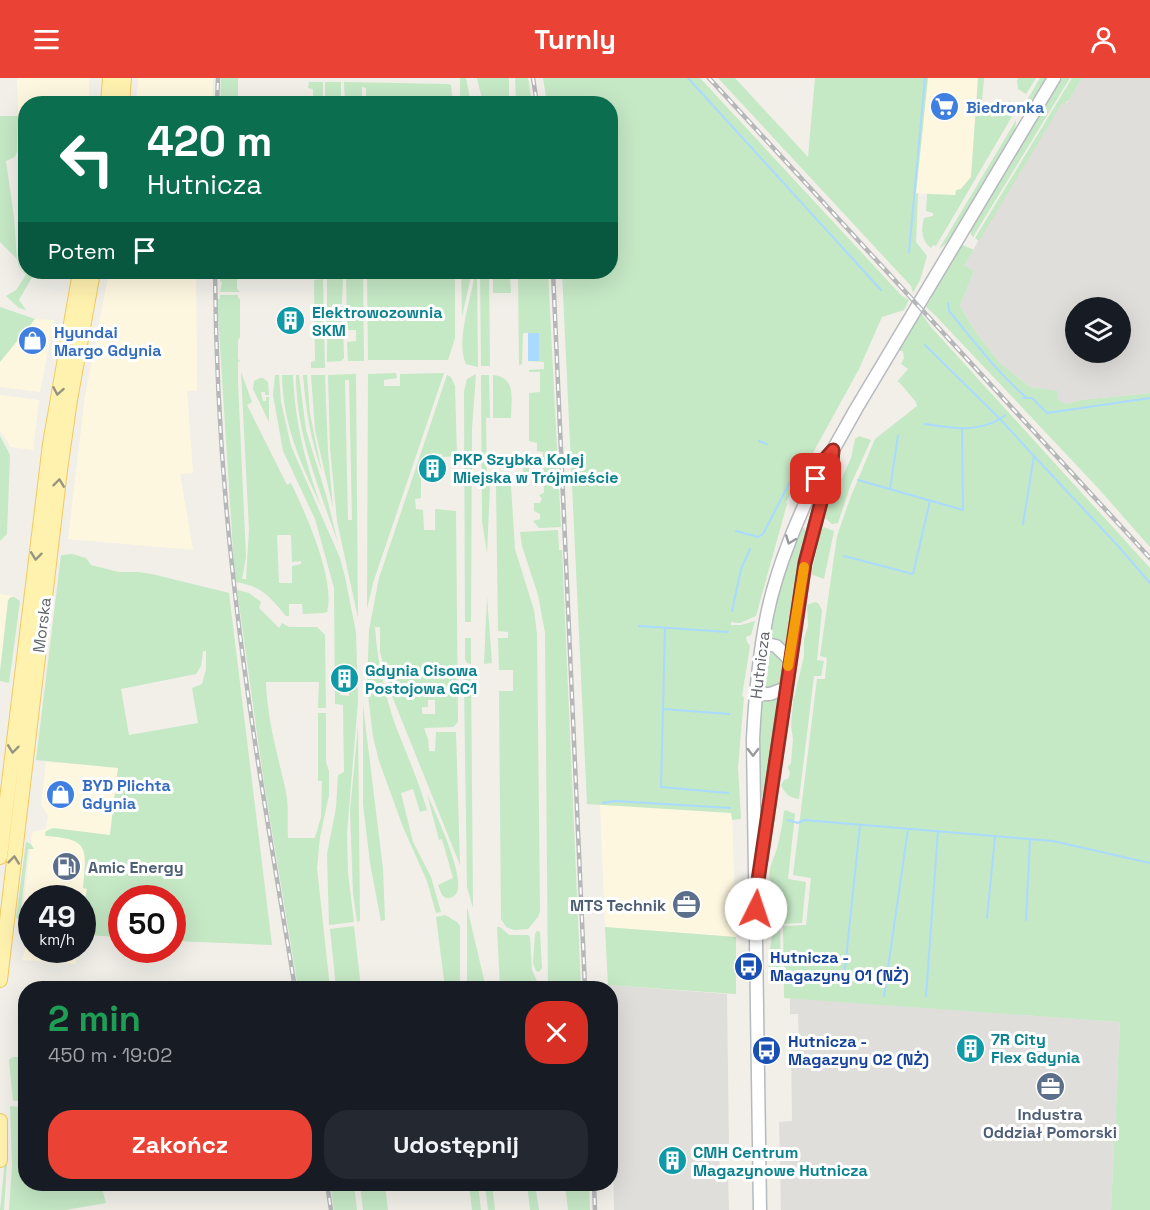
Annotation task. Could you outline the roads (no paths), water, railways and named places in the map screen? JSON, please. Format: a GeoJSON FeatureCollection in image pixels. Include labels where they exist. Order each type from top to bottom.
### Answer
{"type":"FeatureCollection","features":[{"type":"Feature","properties":{"kind":"main road"},"geometry":{"type":"LineString","coordinates":[[109,96],[110,78]]}},
{"type":"Feature","properties":{"kind":"main road"},"geometry":{"type":"LineString","coordinates":[[123,96],[124,78]]}},
{"type":"Feature","properties":{"kind":"main road","name":"Hutnicza"},"geometry":{"type":"LineString","coordinates":[[760,1210],[753,739],[762,643],[771,598],[798,518],[825,459],[833,450],[1054,78]]}},
{"type":"Feature","properties":{"kind":"main road","name":"Morska"},"geometry":{"type":"LineString","coordinates":[[0,857],[54,414],[79,279]]}},
{"type":"Feature","properties":{"kind":"main road","name":"Morska"},"geometry":{"type":"LineString","coordinates":[[0,980],[60,470],[92,279]]}},
{"type":"Feature","properties":{"kind":"main road","name":"Hutnicza"},"geometry":{"type":"LineString","coordinates":[[756,894],[805,563],[833,450]]}},
{"type":"Feature","properties":{"kind":"main road"},"geometry":{"type":"LineString","coordinates":[[798,518],[814,525]]}},
{"type":"Feature","properties":{"kind":"main road"},"geometry":{"type":"LineString","coordinates":[[762,643],[776,646],[789,659]]}},
{"type":"Feature","properties":{"kind":"main road"},"geometry":{"type":"LineString","coordinates":[[756,694],[770,694],[786,688]]}},
{"type":"Feature","properties":{"kind":"main road"},"geometry":{"type":"LineString","coordinates":[[753,802],[769,802]]}},
{"type":"Feature","properties":{"kind":"main road"},"geometry":{"type":"LineString","coordinates":[[0,1121],[0,1160]]}},
{"type":"Feature","properties":{"kind":"water"},"geometry":{"type":"Polygon","coordinates":[[[528,333],[539,333],[539,361],[528,361],[528,333]]]}},
{"type":"Feature","properties":{"kind":"waterway"},"geometry":{"type":"LineString","coordinates":[[688,78],[881,290]]}},
{"type":"Feature","properties":{"kind":"waterway"},"geometry":{"type":"LineString","coordinates":[[909,252],[925,78]]}},
{"type":"Feature","properties":{"kind":"waterway"},"geometry":{"type":"LineString","coordinates":[[948,303],[949,311],[977,345],[1027,398]]}},
{"type":"Feature","properties":{"kind":"waterway"},"geometry":{"type":"LineString","coordinates":[[925,345],[1000,419],[1005,415]]}},
{"type":"Feature","properties":{"kind":"waterway"},"geometry":{"type":"LineString","coordinates":[[1023,398],[1032,398],[1047,413],[1150,398]]}},
{"type":"Feature","properties":{"kind":"waterway"},"geometry":{"type":"LineString","coordinates":[[925,424],[972,428],[1000,419],[1034,456],[1023,524]]}},
{"type":"Feature","properties":{"kind":"waterway"},"geometry":{"type":"LineString","coordinates":[[858,480],[963,510],[962,430]]}},
{"type":"Feature","properties":{"kind":"waterway"},"geometry":{"type":"LineString","coordinates":[[890,489],[898,436]]}},
{"type":"Feature","properties":{"kind":"waterway"},"geometry":{"type":"LineString","coordinates":[[759,441],[767,444]]}},
{"type":"Feature","properties":{"kind":"waterway"},"geometry":{"type":"LineString","coordinates":[[1034,456],[1150,583]]}},
{"type":"Feature","properties":{"kind":"waterway"},"geometry":{"type":"LineString","coordinates":[[736,531],[758,537],[763,534],[793,476]]}},
{"type":"Feature","properties":{"kind":"waterway"},"geometry":{"type":"LineString","coordinates":[[844,556],[913,574],[930,501]]}},
{"type":"Feature","properties":{"kind":"waterway"},"geometry":{"type":"LineString","coordinates":[[732,611],[741,569],[750,549]]}},
{"type":"Feature","properties":{"kind":"waterway"},"geometry":{"type":"LineString","coordinates":[[639,626],[728,632]]}},
{"type":"Feature","properties":{"kind":"waterway"},"geometry":{"type":"LineString","coordinates":[[665,628],[661,787],[728,793]]}},
{"type":"Feature","properties":{"kind":"waterway"},"geometry":{"type":"LineString","coordinates":[[663,709],[729,714]]}},
{"type":"Feature","properties":{"kind":"waterway"},"geometry":{"type":"LineString","coordinates":[[603,803],[615,801],[730,808]]}},
{"type":"Feature","properties":{"kind":"waterway"},"geometry":{"type":"LineString","coordinates":[[788,820],[798,823],[804,820],[1053,841],[1150,863]]}},
{"type":"Feature","properties":{"kind":"waterway"},"geometry":{"type":"LineString","coordinates":[[844,978],[860,825]]}},
{"type":"Feature","properties":{"kind":"waterway"},"geometry":{"type":"LineString","coordinates":[[884,996],[908,829]]}},
{"type":"Feature","properties":{"kind":"waterway"},"geometry":{"type":"LineString","coordinates":[[926,996],[938,831]]}},
{"type":"Feature","properties":{"kind":"waterway"},"geometry":{"type":"LineString","coordinates":[[987,918],[995,837]]}},
{"type":"Feature","properties":{"kind":"waterway"},"geometry":{"type":"LineString","coordinates":[[1026,920],[1030,839]]}},
{"type":"Feature","properties":{"kind":"railway"},"geometry":{"type":"LineString","coordinates":[[217,96],[218,78]]}},
{"type":"Feature","properties":{"kind":"railway"},"geometry":{"type":"LineString","coordinates":[[533,78],[536,96]]}},
{"type":"Feature","properties":{"kind":"railway"},"geometry":{"type":"LineString","coordinates":[[709,78],[1150,558]]}},
{"type":"Feature","properties":{"kind":"railway"},"geometry":{"type":"LineString","coordinates":[[215,279],[220,428],[234,584],[254,736],[294,981]]}},
{"type":"Feature","properties":{"kind":"railway"},"geometry":{"type":"LineString","coordinates":[[553,279],[585,981]]}},
{"type":"Feature","properties":{"kind":"railway"},"geometry":{"type":"LineString","coordinates":[[328,1191],[331,1210]]}},
{"type":"Feature","properties":{"kind":"railway"},"geometry":{"type":"LineString","coordinates":[[594,1191],[595,1210]]}},
{"type":"Feature","properties":{"kind":"place","name":"Biedronka"},"geometry":{"type":"Point","coordinates":[945,107]}},
{"type":"Feature","properties":{"kind":"place","name":"Elektrowozownia SKM"},"geometry":{"type":"Point","coordinates":[291,321]}},
{"type":"Feature","properties":{"kind":"place","name":"Hyundai Margo Gdynia"},"geometry":{"type":"Point","coordinates":[33,341]}},
{"type":"Feature","properties":{"kind":"place","name":"PKP Szybka Kolej Miejska w Trójmieście"},"geometry":{"type":"Point","coordinates":[432,468]}},
{"type":"Feature","properties":{"kind":"place","name":"Gdynia Cisowa Postojowa GC1"},"geometry":{"type":"Point","coordinates":[344,679]}},
{"type":"Feature","properties":{"kind":"place","name":"BYD Plichta Gdynia"},"geometry":{"type":"Point","coordinates":[61,794]}},
{"type":"Feature","properties":{"kind":"place","name":"Amic Energy"},"geometry":{"type":"Point","coordinates":[67,867]}},
{"type":"Feature","properties":{"kind":"place","name":"MTS Technik"},"geometry":{"type":"Point","coordinates":[687,905]}},
{"type":"Feature","properties":{"kind":"place","name":"Hutnicza - Magazyny 01 (NŻ)"},"geometry":{"type":"Point","coordinates":[749,966]}},
{"type":"Feature","properties":{"kind":"place","name":"7R City Flex Gdynia"},"geometry":{"type":"Point","coordinates":[970,1048]}},
{"type":"Feature","properties":{"kind":"place","name":"Hutnicza - Magazyny 02 (NŻ)"},"geometry":{"type":"Point","coordinates":[767,1050]}},
{"type":"Feature","properties":{"kind":"place","name":"Industra Oddział Pomorski"},"geometry":{"type":"Point","coordinates":[1050,1086]}},
{"type":"Feature","properties":{"kind":"place","name":"CMH Centrum Magazynowe Hutnicza"},"geometry":{"type":"Point","coordinates":[672,1161]}}]}
